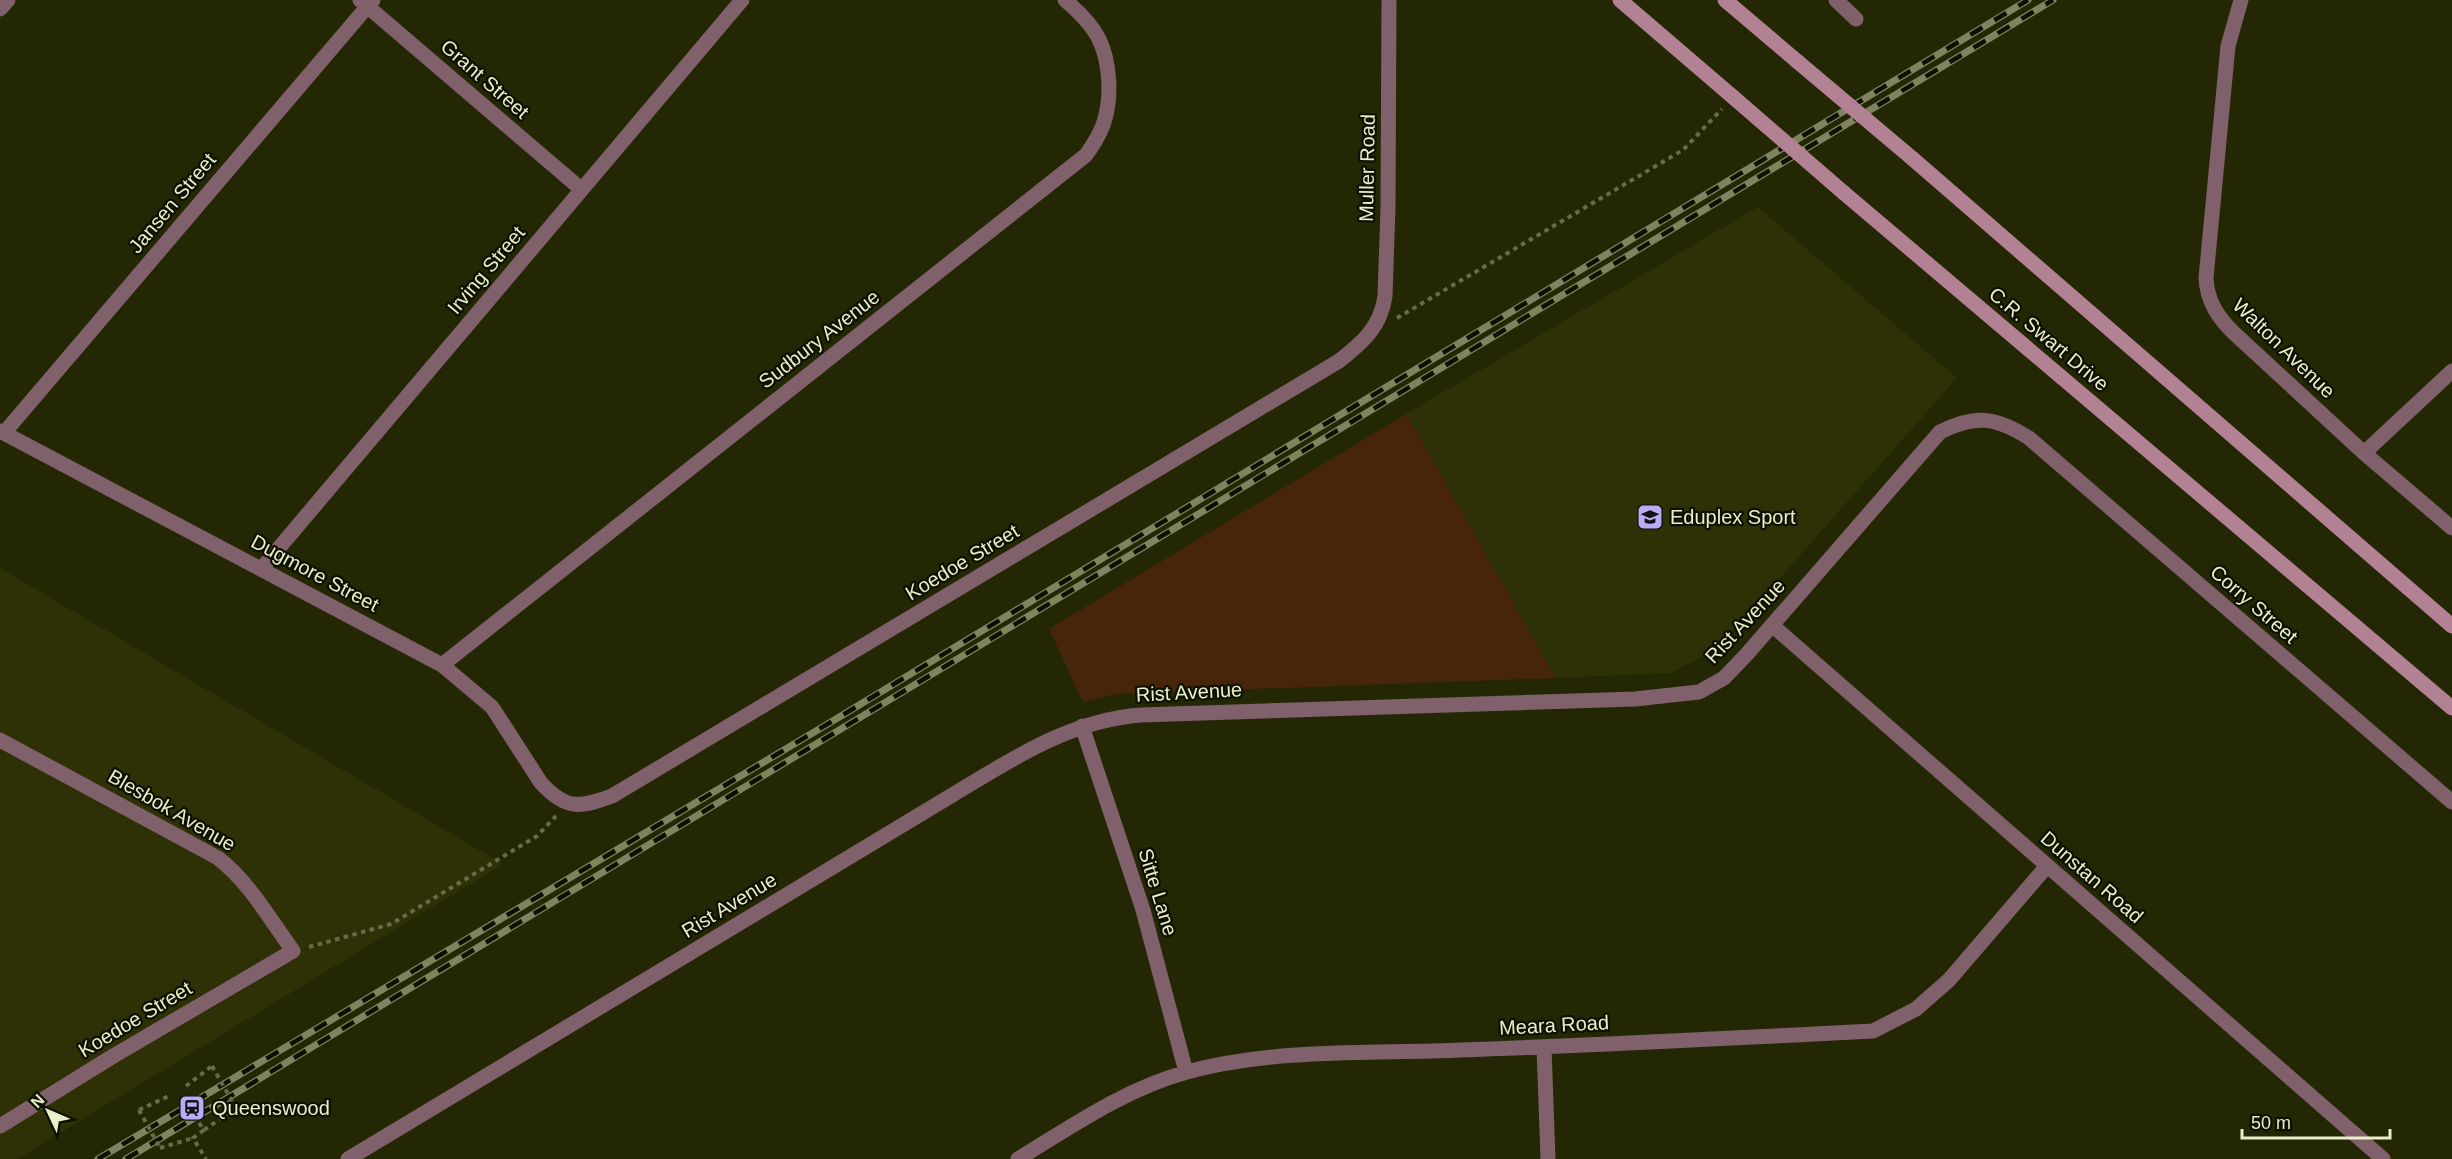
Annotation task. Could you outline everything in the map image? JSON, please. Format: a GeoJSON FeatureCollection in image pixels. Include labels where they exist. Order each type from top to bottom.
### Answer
{"type":"FeatureCollection","features":[{"type":"Feature","properties":{"kind":"main road","name":"C.R. Swart Drive"},"geometry":{"type":"LineString","coordinates":[[1620,0],[1844,193],[2452,708]]}},
{"type":"Feature","properties":{"kind":"main road"},"geometry":{"type":"LineString","coordinates":[[1725,0],[1913,159],[2452,626]]}},
{"type":"Feature","properties":{"kind":"street"},"geometry":{"type":"LineString","coordinates":[[0,9],[8,0]]}},
{"type":"Feature","properties":{"kind":"street","name":"Irving Street"},"geometry":{"type":"LineString","coordinates":[[262,568],[742,0]]}},
{"type":"Feature","properties":{"kind":"street","name":"Sudbury Avenue"},"geometry":{"type":"LineString","coordinates":[[442,665],[1086,154],[1104,122],[1108,95],[1107,72],[1099,39],[1084,16],[1065,0]]}},
{"type":"Feature","properties":{"kind":"street","name":"Muller Road"},"geometry":{"type":"LineString","coordinates":[[1371,334],[1383,308],[1384,296],[1388,208],[1389,0]]}},
{"type":"Feature","properties":{"kind":"street"},"geometry":{"type":"LineString","coordinates":[[1836,0],[1856,19]]}},
{"type":"Feature","properties":{"kind":"street","name":"Walton Avenue"},"geometry":{"type":"LineString","coordinates":[[2241,0],[2228,46],[2206,278],[2210,300],[2228,328],[2364,453],[2452,528]]}},
{"type":"Feature","properties":{"kind":"street","name":"Grant Street"},"geometry":{"type":"LineString","coordinates":[[367,2],[581,189]]}},
{"type":"Feature","properties":{"kind":"street","name":"Jansen Street"},"geometry":{"type":"LineString","coordinates":[[2,432],[367,2]]}},
{"type":"Feature","properties":{"kind":"street","name":"Koedoe Street"},"geometry":{"type":"LineString","coordinates":[[566,804],[582,805],[612,796],[1339,361],[1371,334]]}},
{"type":"Feature","properties":{"kind":"street"},"geometry":{"type":"LineString","coordinates":[[2364,453],[2452,371]]}},
{"type":"Feature","properties":{"kind":"street","name":"Rist Avenue"},"geometry":{"type":"LineString","coordinates":[[348,1159],[1025,752],[1082,726],[1116,717],[1141,715],[1635,699],[1700,692],[1724,678],[1773,626],[1940,432],[1976,418],[2009,426],[2029,438]]}},
{"type":"Feature","properties":{"kind":"street","name":"Dugmore Street"},"geometry":{"type":"LineString","coordinates":[[2,432],[442,665],[492,707],[541,783],[566,804]]}},
{"type":"Feature","properties":{"kind":"street","name":"Corry Street"},"geometry":{"type":"LineString","coordinates":[[2029,438],[2452,802]]}},
{"type":"Feature","properties":{"kind":"street","name":"Dunstan Road"},"geometry":{"type":"LineString","coordinates":[[1773,626],[2383,1159]]}},
{"type":"Feature","properties":{"kind":"street","name":"Sitte Lane"},"geometry":{"type":"LineString","coordinates":[[1082,726],[1143,910],[1185,1072]]}},
{"type":"Feature","properties":{"kind":"street","name":"Blesbok Avenue"},"geometry":{"type":"LineString","coordinates":[[0,740],[218,858],[231,868],[247,886],[293,951]]}},
{"type":"Feature","properties":{"kind":"street","name":"Meara Road"},"geometry":{"type":"LineString","coordinates":[[1018,1159],[1099,1110],[1141,1089],[1185,1072],[1275,1056],[1545,1047],[1873,1031],[1916,1009],[1949,980],[2047,866]]}},
{"type":"Feature","properties":{"kind":"street","name":"Koedoe Street"},"geometry":{"type":"LineString","coordinates":[[0,1126],[115,1055],[293,951]]}},
{"type":"Feature","properties":{"kind":"street"},"geometry":{"type":"LineString","coordinates":[[1545,1047],[1548,1159]]}},
{"type":"Feature","properties":{"kind":"path"},"geometry":{"type":"LineString","coordinates":[[1371,334],[1683,150],[1733,97]]}},
{"type":"Feature","properties":{"kind":"path"},"geometry":{"type":"LineString","coordinates":[[293,951],[391,924],[537,836],[566,804]]}},
{"type":"Feature","properties":{"kind":"path"},"geometry":{"type":"LineString","coordinates":[[169,1096],[139,1110],[160,1148],[193,1138],[236,1108],[212,1066],[186,1086]]}},
{"type":"Feature","properties":{"kind":"path"},"geometry":{"type":"LineString","coordinates":[[200,1123],[204,1130]]}},
{"type":"Feature","properties":{"kind":"path"},"geometry":{"type":"LineString","coordinates":[[193,1138],[206,1159]]}},
{"type":"Feature","properties":{"kind":"shaded area","name":"Eduplex Sport"},"geometry":{"type":"Polygon","coordinates":[[[1758,207],[1957,378],[1711,653],[1670,673],[1556,678],[1406,414],[1758,207]]]}},
{"type":"Feature","properties":{"kind":"shaded area"},"geometry":{"type":"Polygon","coordinates":[[[1406,414],[1556,678],[1116,694],[1083,702],[1049,629],[1406,414]]]}},
{"type":"Feature","properties":{"kind":"shaded area"},"geometry":{"type":"Polygon","coordinates":[[[0,568],[503,864],[17,1159],[0,1159],[0,568]]]}},
{"type":"Feature","properties":{"kind":"railway"},"geometry":{"type":"LineString","coordinates":[[98,1159],[831,722],[2028,0]]}},
{"type":"Feature","properties":{"kind":"railway"},"geometry":{"type":"LineString","coordinates":[[126,1159],[2053,0]]}},
{"type":"Feature","properties":{"kind":"place","name":"Eduplex Sport"},"geometry":{"type":"Point","coordinates":[1650,517]}},
{"type":"Feature","properties":{"kind":"place","name":"Queenswood"},"geometry":{"type":"Point","coordinates":[192,1108]}}]}
